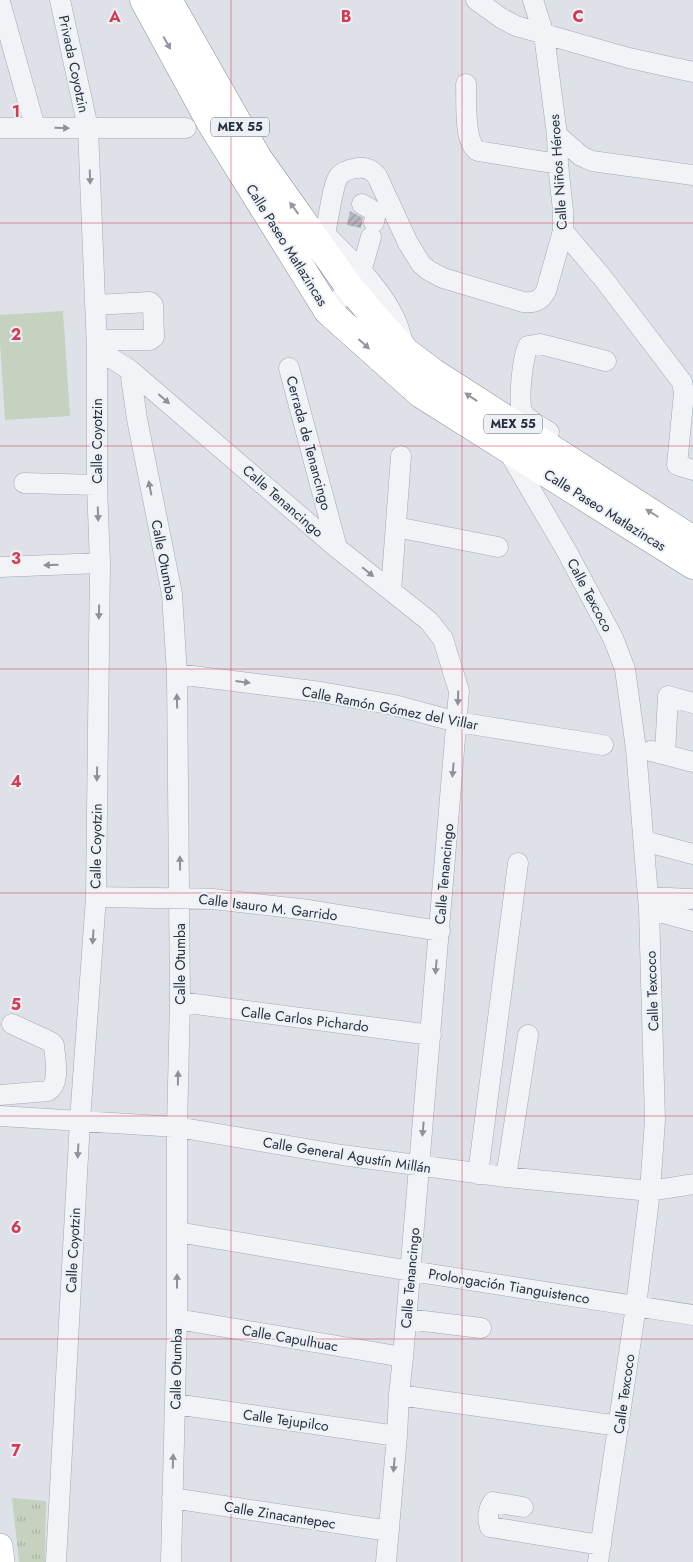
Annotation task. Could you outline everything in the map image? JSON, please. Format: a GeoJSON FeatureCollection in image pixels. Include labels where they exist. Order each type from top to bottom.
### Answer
{"type":"FeatureCollection","features":[{"type":"Feature","properties":{"kind":"highway","name":"Calle Paseo Matlazincas"},"geometry":{"type":"LineString","coordinates":[[144,0],[211,124],[328,311],[421,394],[693,565]]}},
{"type":"Feature","properties":{"kind":"highway","name":"Calle Paseo Matlazincas"},"geometry":{"type":"LineString","coordinates":[[168,0],[257,157],[356,280],[378,321],[406,352],[551,450],[693,540]]}},
{"type":"Feature","properties":{"kind":"main road"},"geometry":{"type":"LineString","coordinates":[[0,1546],[2,1562]]}},
{"type":"Feature","properties":{"kind":"street","name":"Privada Coyotzin"},"geometry":{"type":"LineString","coordinates":[[60,0],[88,128]]}},
{"type":"Feature","properties":{"kind":"street"},"geometry":{"type":"LineString","coordinates":[[476,0],[516,26],[692,75]]}},
{"type":"Feature","properties":{"kind":"street","name":"Calle Niños Héroes"},"geometry":{"type":"LineString","coordinates":[[324,241],[334,186],[339,176],[346,170],[365,168],[377,176],[408,243],[421,264],[428,270],[443,278],[523,302],[533,303],[541,299],[546,290],[563,231],[563,211],[557,135],[544,35],[533,0]]}},
{"type":"Feature","properties":{"kind":"street"},"geometry":{"type":"LineString","coordinates":[[0,2],[35,127]]}},
{"type":"Feature","properties":{"kind":"street"},"geometry":{"type":"LineString","coordinates":[[466,84],[469,138],[474,149],[558,164]]}},
{"type":"Feature","properties":{"kind":"street"},"geometry":{"type":"LineString","coordinates":[[0,128],[186,128]]}},
{"type":"Feature","properties":{"kind":"street","name":"Calle Coyotzin"},"geometry":{"type":"LineString","coordinates":[[56,1562],[80,1120],[96,897],[100,563],[97,485],[96,305],[88,128]]}},
{"type":"Feature","properties":{"kind":"street"},"geometry":{"type":"LineString","coordinates":[[557,135],[581,156],[592,161],[693,175]]}},
{"type":"Feature","properties":{"kind":"street"},"geometry":{"type":"LineString","coordinates":[[328,311],[356,280],[376,215],[375,212],[362,204]]}},
{"type":"Feature","properties":{"kind":"street"},"geometry":{"type":"LineString","coordinates":[[563,231],[602,276],[678,376],[684,388],[682,429],[685,468]]}},
{"type":"Feature","properties":{"kind":"street"},"geometry":{"type":"LineString","coordinates":[[96,305],[150,302],[153,305],[154,337],[150,340],[97,345]]}},
{"type":"Feature","properties":{"kind":"street"},"geometry":{"type":"LineString","coordinates":[[551,450],[553,435],[526,416],[521,407],[525,356],[528,346],[540,344],[606,360]]}},
{"type":"Feature","properties":{"kind":"street","name":"Calle Tenancingo"},"geometry":{"type":"LineString","coordinates":[[97,345],[130,370],[337,548],[429,621],[444,639],[459,691],[386,1562]]}},
{"type":"Feature","properties":{"kind":"street","name":"Cerrada de Tenancingo"},"geometry":{"type":"LineString","coordinates":[[289,368],[337,548]]}},
{"type":"Feature","properties":{"kind":"street","name":"Calle Otumba"},"geometry":{"type":"LineString","coordinates":[[130,370],[137,419],[172,594],[177,674],[180,1002],[177,1127],[177,1319],[171,1562]]}},
{"type":"Feature","properties":{"kind":"street","name":"Calle Texcoco"},"geometry":{"type":"LineString","coordinates":[[506,448],[566,550],[613,638],[624,669],[636,749],[644,841],[649,903],[655,1103],[650,1190],[636,1306],[600,1553]]}},
{"type":"Feature","properties":{"kind":"street"},"geometry":{"type":"LineString","coordinates":[[391,591],[400,456]]}},
{"type":"Feature","properties":{"kind":"street"},"geometry":{"type":"LineString","coordinates":[[24,483],[97,485]]}},
{"type":"Feature","properties":{"kind":"street"},"geometry":{"type":"LineString","coordinates":[[396,527],[498,547]]}},
{"type":"Feature","properties":{"kind":"street"},"geometry":{"type":"LineString","coordinates":[[0,567],[100,563]]}},
{"type":"Feature","properties":{"kind":"street","name":"Calle Ramón Gómez del Villar"},"geometry":{"type":"LineString","coordinates":[[177,674],[321,692],[394,705],[457,722],[603,745]]}},
{"type":"Feature","properties":{"kind":"street"},"geometry":{"type":"LineString","coordinates":[[664,754],[668,696],[693,703]]}},
{"type":"Feature","properties":{"kind":"street"},"geometry":{"type":"LineString","coordinates":[[636,749],[693,762]]}},
{"type":"Feature","properties":{"kind":"street"},"geometry":{"type":"LineString","coordinates":[[644,841],[693,854]]}},
{"type":"Feature","properties":{"kind":"street"},"geometry":{"type":"LineString","coordinates":[[478,1174],[518,863]]}},
{"type":"Feature","properties":{"kind":"street","name":"Calle Isauro M. Garrido"},"geometry":{"type":"LineString","coordinates":[[96,897],[213,899],[309,910],[440,931]]}},
{"type":"Feature","properties":{"kind":"street"},"geometry":{"type":"LineString","coordinates":[[649,903],[690,900]]}},
{"type":"Feature","properties":{"kind":"street"},"geometry":{"type":"LineString","coordinates":[[649,903],[693,921]]}},
{"type":"Feature","properties":{"kind":"street","name":"Calle Carlos Pichardo"},"geometry":{"type":"LineString","coordinates":[[180,1002],[431,1035]]}},
{"type":"Feature","properties":{"kind":"street"},"geometry":{"type":"LineString","coordinates":[[0,1095],[48,1091],[52,1088],[56,1075],[54,1046],[51,1042],[12,1024]]}},
{"type":"Feature","properties":{"kind":"street"},"geometry":{"type":"LineString","coordinates":[[506,1177],[528,1035]]}},
{"type":"Feature","properties":{"kind":"street","name":"Calle General Agustín Millán"},"geometry":{"type":"LineString","coordinates":[[0,1116],[177,1127],[420,1166],[506,1177],[650,1190],[693,1184]]}},
{"type":"Feature","properties":{"kind":"street","name":"Prolongación Tianguistenco"},"geometry":{"type":"LineString","coordinates":[[177,1232],[693,1315]]}},
{"type":"Feature","properties":{"kind":"street","name":"Calle Capulhuac"},"geometry":{"type":"LineString","coordinates":[[177,1319],[404,1358]]}},
{"type":"Feature","properties":{"kind":"street"},"geometry":{"type":"LineString","coordinates":[[407,1319],[482,1328]]}},
{"type":"Feature","properties":{"kind":"street"},"geometry":{"type":"LineString","coordinates":[[399,1395],[619,1426]]}},
{"type":"Feature","properties":{"kind":"street","name":"Calle Tejupilco"},"geometry":{"type":"LineString","coordinates":[[175,1404],[397,1436]]}},
{"type":"Feature","properties":{"kind":"street","name":"Calle Zinacantepec"},"geometry":{"type":"LineString","coordinates":[[172,1498],[389,1531]]}},
{"type":"Feature","properties":{"kind":"street"},"geometry":{"type":"LineString","coordinates":[[523,1507],[493,1502],[488,1508],[487,1519],[490,1527],[600,1553]]}},
{"type":"Feature","properties":{"kind":"green space"},"geometry":{"type":"Polygon","coordinates":[[[63,311],[70,416],[5,420],[0,315],[63,311]]]}},
{"type":"Feature","properties":{"kind":"green space"},"geometry":{"type":"Polygon","coordinates":[[[12,1498],[46,1501],[45,1562],[19,1562],[12,1498]]]}},
{"type":"Feature","properties":{"kind":"building"},"geometry":{"type":"Polygon","coordinates":[[[350,211],[363,218],[361,228],[347,225],[350,211]]]}}]}
